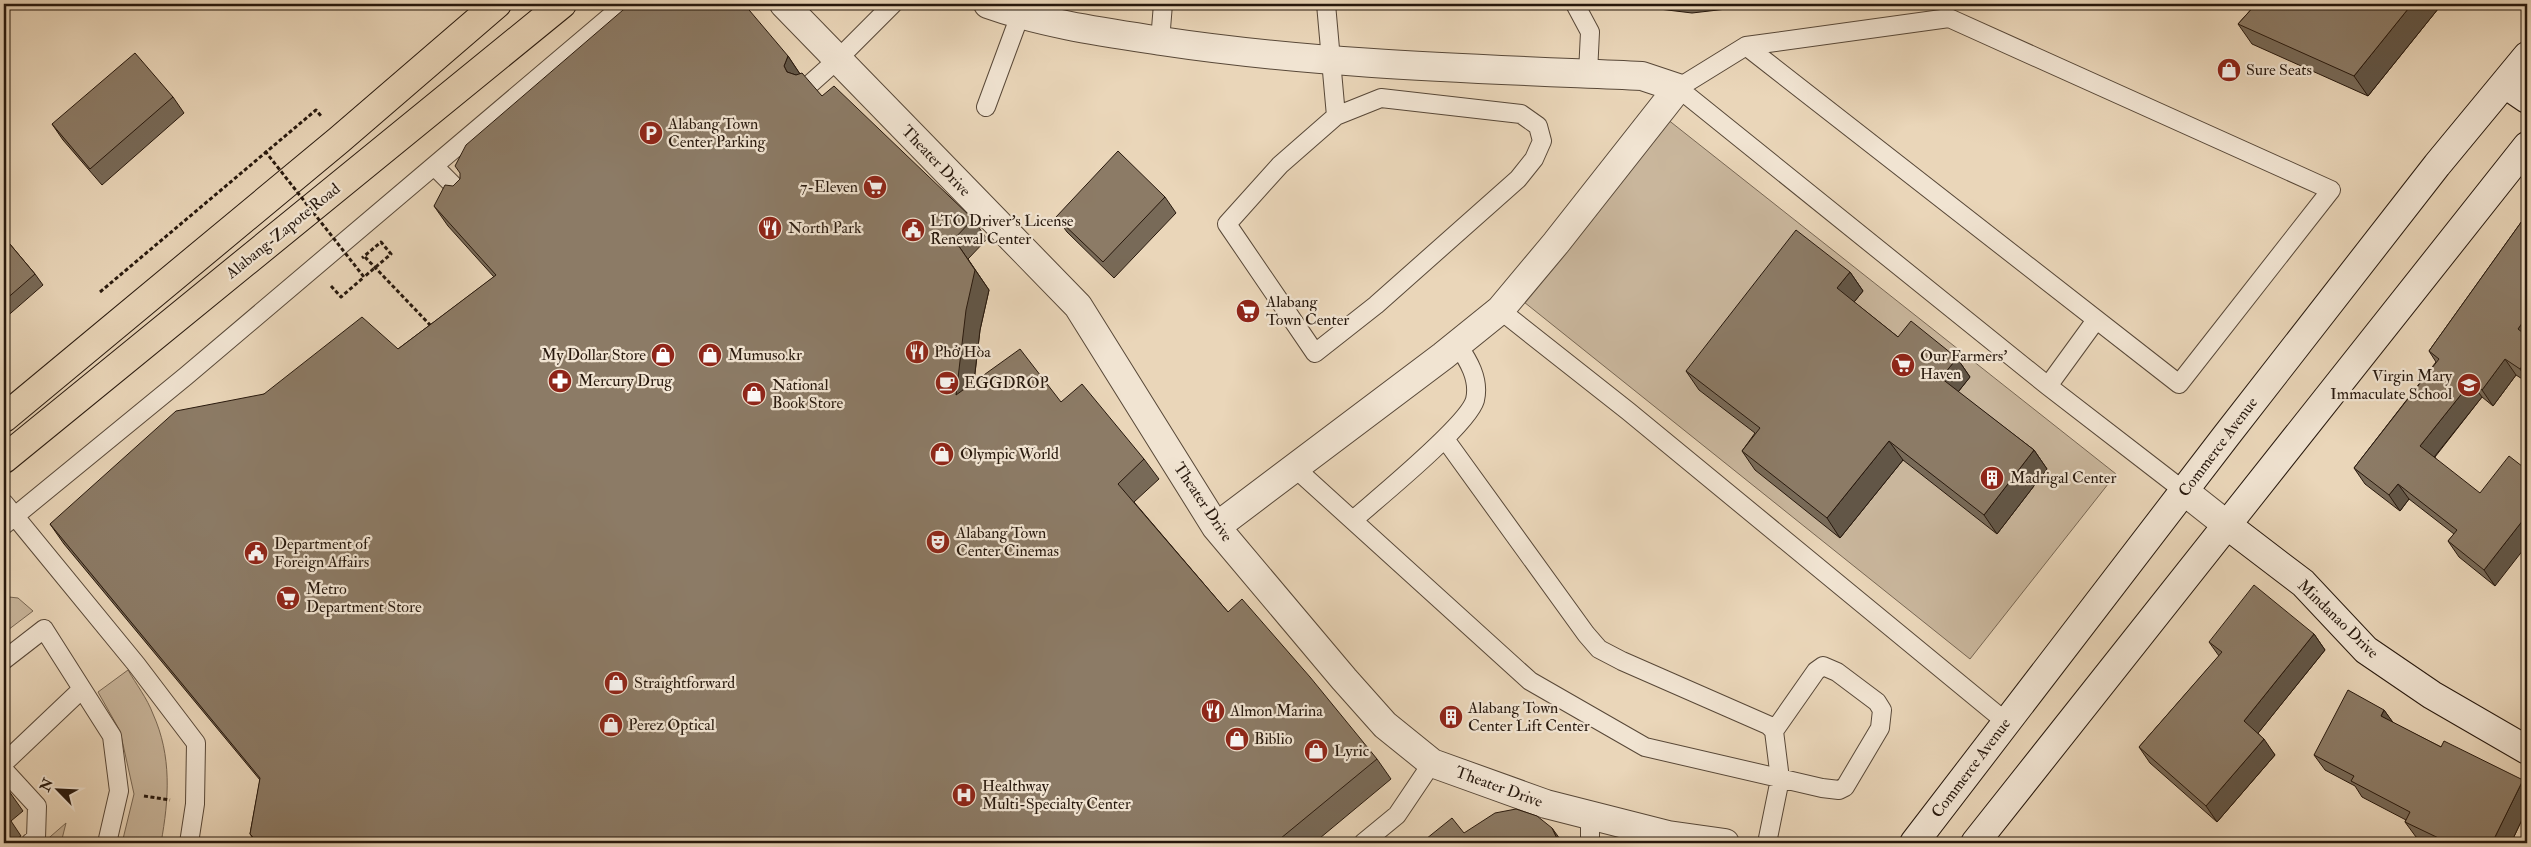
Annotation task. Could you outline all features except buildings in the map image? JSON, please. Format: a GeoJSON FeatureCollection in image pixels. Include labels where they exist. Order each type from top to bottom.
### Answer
{"type":"FeatureCollection","features":[{"type":"Feature","properties":{"kind":"highway"},"geometry":{"type":"LineString","coordinates":[[4,418],[339,140],[497,4]]}},
{"type":"Feature","properties":{"kind":"highway","name":"Alabang-Zapote Road"},"geometry":{"type":"LineString","coordinates":[[4,459],[562,4]]}},
{"type":"Feature","properties":{"kind":"street","name":"Theater Drive"},"geometry":{"type":"LineString","coordinates":[[784,4],[1078,306],[1216,526],[1379,718],[1432,763],[1546,804],[1668,835],[1721,843]]}},
{"type":"Feature","properties":{"kind":"street"},"geometry":{"type":"LineString","coordinates":[[988,4],[1020,15],[1074,28],[1217,50],[1330,60],[1642,76],[1678,88],[1556,243],[1500,310],[1296,468],[1216,526]]}},
{"type":"Feature","properties":{"kind":"street","name":"Commerce Avenue"},"geometry":{"type":"LineString","coordinates":[[1914,843],[2184,490],[2437,165],[2527,56]]}},
{"type":"Feature","properties":{"kind":"street"},"geometry":{"type":"LineString","coordinates":[[2505,84],[2527,99]]}},
{"type":"Feature","properties":{"kind":"street"},"geometry":{"type":"LineString","coordinates":[[1975,843],[2527,146]]}},
{"type":"Feature","properties":{"kind":"street","name":"Mindanao Drive"},"geometry":{"type":"LineString","coordinates":[[2184,490],[2303,583],[2366,650],[2432,695],[2527,750]]}},
{"type":"Feature","properties":{"kind":"lane"},"geometry":{"type":"LineString","coordinates":[[189,843],[195,804],[196,743],[136,664],[7,515],[186,376],[625,4]]}},
{"type":"Feature","properties":{"kind":"lane"},"geometry":{"type":"LineString","coordinates":[[809,85],[893,4]]}},
{"type":"Feature","properties":{"kind":"lane"},"geometry":{"type":"LineString","coordinates":[[1160,41],[1163,4]]}},
{"type":"Feature","properties":{"kind":"lane"},"geometry":{"type":"LineString","coordinates":[[1326,4],[1336,116]]}},
{"type":"Feature","properties":{"kind":"lane"},"geometry":{"type":"LineString","coordinates":[[1574,4],[1590,32],[1588,73]]}},
{"type":"Feature","properties":{"kind":"lane"},"geometry":{"type":"LineString","coordinates":[[986,107],[1020,15]]}},
{"type":"Feature","properties":{"kind":"lane"},"geometry":{"type":"LineString","coordinates":[[1746,46],[2179,384],[2331,190],[1949,18],[1746,46],[1678,88],[2048,386],[2184,490]]}},
{"type":"Feature","properties":{"kind":"lane"},"geometry":{"type":"LineString","coordinates":[[1380,98],[1521,114],[1538,126],[1542,141],[1534,159],[1518,179],[1376,305],[1315,354],[1227,224],[1280,165],[1336,116],[1380,98]]}},
{"type":"Feature","properties":{"kind":"lane"},"geometry":{"type":"LineString","coordinates":[[434,166],[464,196]]}},
{"type":"Feature","properties":{"kind":"lane"},"geometry":{"type":"LineString","coordinates":[[1500,310],[1628,411],[2006,722]]}},
{"type":"Feature","properties":{"kind":"lane"},"geometry":{"type":"LineString","coordinates":[[2048,386],[2096,320]]}},
{"type":"Feature","properties":{"kind":"lane"},"geometry":{"type":"LineString","coordinates":[[1353,520],[1445,438],[1471,410],[1475,400],[1476,388],[1474,372],[1457,344]]}},
{"type":"Feature","properties":{"kind":"lane"},"geometry":{"type":"LineString","coordinates":[[1445,438],[1510,532],[1599,649],[1622,661],[1768,725],[1774,731],[1780,779],[1767,843]]}},
{"type":"Feature","properties":{"kind":"lane"},"geometry":{"type":"LineString","coordinates":[[1296,468],[1530,681],[1645,747],[1780,779],[1839,790],[1845,787],[1880,728],[1882,710],[1877,702],[1837,672],[1823,666],[1816,671],[1774,731]]}},
{"type":"Feature","properties":{"kind":"lane"},"geometry":{"type":"LineString","coordinates":[[4,660],[44,629],[112,736],[119,791],[107,843]]}},
{"type":"Feature","properties":{"kind":"lane"},"geometry":{"type":"LineString","coordinates":[[4,763],[82,689]]}},
{"type":"Feature","properties":{"kind":"lane"},"geometry":{"type":"LineString","coordinates":[[1363,843],[1397,815],[1432,763]]}},
{"type":"Feature","properties":{"kind":"lane"},"geometry":{"type":"LineString","coordinates":[[4,770],[37,806],[36,838],[30,843]]}},
{"type":"Feature","properties":{"kind":"lane"},"geometry":{"type":"LineString","coordinates":[[1590,815],[1590,843]]}},
{"type":"Feature","properties":{"kind":"path"},"geometry":{"type":"LineString","coordinates":[[100,292],[316,110]]}},
{"type":"Feature","properties":{"kind":"path"},"geometry":{"type":"LineString","coordinates":[[266,151],[364,277]]}},
{"type":"Feature","properties":{"kind":"path"},"geometry":{"type":"LineString","coordinates":[[348,237],[434,330]]}},
{"type":"Feature","properties":{"kind":"path"},"geometry":{"type":"LineString","coordinates":[[337,280],[331,285],[341,297],[391,254],[381,242],[350,269]]}},
{"type":"Feature","properties":{"kind":"path"},"geometry":{"type":"LineString","coordinates":[[119,791],[195,804]]}},
{"type":"Feature","properties":{"kind":"shaded area"},"geometry":{"type":"Polygon","coordinates":[[[1667,119],[2116,474],[1970,659],[1524,302],[1667,119]]]}},
{"type":"Feature","properties":{"kind":"shaded area"},"geometry":{"type":"Polygon","coordinates":[[[9,597],[18,598],[33,611],[4,633],[4,601],[9,597]]]}},
{"type":"Feature","properties":{"kind":"shaded area"},"geometry":{"type":"Polygon","coordinates":[[[128,670],[151,708],[163,746],[166,762],[167,794],[161,843],[122,843],[134,794],[120,731],[98,692],[128,670]]]}},
{"type":"Feature","properties":{"kind":"shaded area"},"geometry":{"type":"Polygon","coordinates":[[[66,823],[61,843],[43,843],[66,823]]]}},
{"type":"Feature","properties":{"kind":"place","name":"Sure Seats"},"geometry":{"type":"Point","coordinates":[2229,70]}},
{"type":"Feature","properties":{"kind":"place","name":"Alabang Town Center Parking"},"geometry":{"type":"Point","coordinates":[651,133]}},
{"type":"Feature","properties":{"kind":"place","name":"7-Eleven"},"geometry":{"type":"Point","coordinates":[875,187]}},
{"type":"Feature","properties":{"kind":"place","name":"North Park"},"geometry":{"type":"Point","coordinates":[770,228]}},
{"type":"Feature","properties":{"kind":"place","name":"LTO Driver's License Renewal Center"},"geometry":{"type":"Point","coordinates":[913,230]}},
{"type":"Feature","properties":{"kind":"place","name":"Alabang Town Center"},"geometry":{"type":"Point","coordinates":[1248,311]}},
{"type":"Feature","properties":{"kind":"place","name":"Phở Hòa"},"geometry":{"type":"Point","coordinates":[917,352]}},
{"type":"Feature","properties":{"kind":"place","name":"My Dollar Store"},"geometry":{"type":"Point","coordinates":[663,355]}},
{"type":"Feature","properties":{"kind":"place","name":"Mumuso.kr"},"geometry":{"type":"Point","coordinates":[710,355]}},
{"type":"Feature","properties":{"kind":"place","name":"Our Farmers’ Haven"},"geometry":{"type":"Point","coordinates":[1903,365]}},
{"type":"Feature","properties":{"kind":"place","name":"Mercury Drug"},"geometry":{"type":"Point","coordinates":[560,381]}},
{"type":"Feature","properties":{"kind":"place","name":"EGGDROP"},"geometry":{"type":"Point","coordinates":[947,383]}},
{"type":"Feature","properties":{"kind":"place","name":"Virgin Mary Immaculate School"},"geometry":{"type":"Point","coordinates":[2469,385]}},
{"type":"Feature","properties":{"kind":"place","name":"National Book Store"},"geometry":{"type":"Point","coordinates":[754,394]}},
{"type":"Feature","properties":{"kind":"place","name":"Olympic World"},"geometry":{"type":"Point","coordinates":[942,454]}},
{"type":"Feature","properties":{"kind":"place","name":"Madrigal Center"},"geometry":{"type":"Point","coordinates":[1992,478]}},
{"type":"Feature","properties":{"kind":"place","name":"Alabang Town Center Cinemas"},"geometry":{"type":"Point","coordinates":[938,542]}},
{"type":"Feature","properties":{"kind":"place","name":"Department of Foreign Affairs"},"geometry":{"type":"Point","coordinates":[256,553]}},
{"type":"Feature","properties":{"kind":"place","name":"Metro Department Store"},"geometry":{"type":"Point","coordinates":[288,598]}},
{"type":"Feature","properties":{"kind":"place","name":"Straightforward"},"geometry":{"type":"Point","coordinates":[616,683]}},
{"type":"Feature","properties":{"kind":"place","name":"Almon Marina"},"geometry":{"type":"Point","coordinates":[1213,711]}},
{"type":"Feature","properties":{"kind":"place","name":"Alabang Town Center Lift Center"},"geometry":{"type":"Point","coordinates":[1451,717]}},
{"type":"Feature","properties":{"kind":"place","name":"Perez Optical"},"geometry":{"type":"Point","coordinates":[611,725]}},
{"type":"Feature","properties":{"kind":"place","name":"Biblio"},"geometry":{"type":"Point","coordinates":[1237,739]}},
{"type":"Feature","properties":{"kind":"place","name":"Lyric"},"geometry":{"type":"Point","coordinates":[1316,751]}},
{"type":"Feature","properties":{"kind":"place","name":"Healthway Multi-Specialty Center"},"geometry":{"type":"Point","coordinates":[964,795]}}]}
